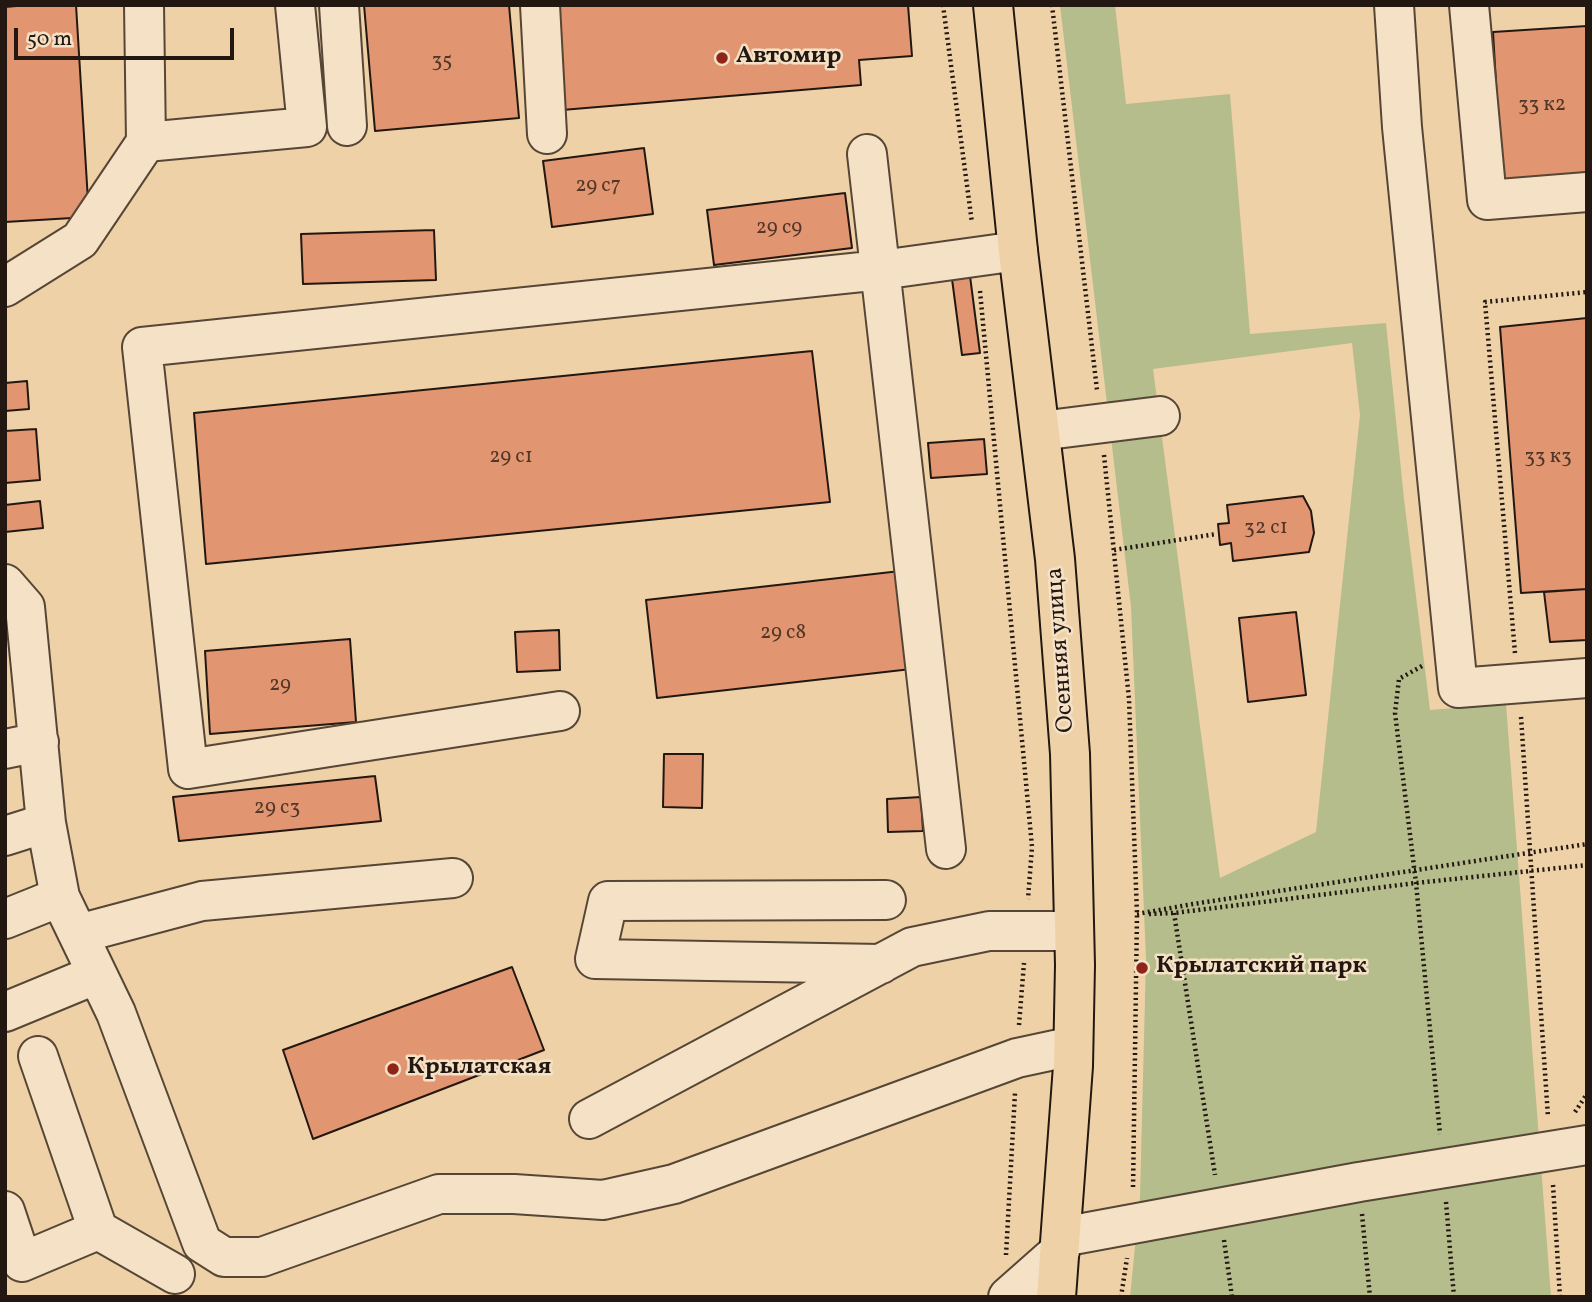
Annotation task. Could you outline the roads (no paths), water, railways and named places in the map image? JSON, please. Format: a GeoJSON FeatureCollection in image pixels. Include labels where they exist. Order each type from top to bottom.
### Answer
{"type":"FeatureCollection","features":[{"type":"Feature","properties":{"kind":"main road","name":"Осенняя улица"},"geometry":{"type":"LineString","coordinates":[[993,5],[1018,251],[1055,559],[1070,754],[1074,931],[1073,1046],[1056,1297]]}},
{"type":"Feature","properties":{"kind":"lane"},"geometry":{"type":"LineString","coordinates":[[5,287],[80,240],[146,142],[144,5]]}},
{"type":"Feature","properties":{"kind":"lane"},"geometry":{"type":"LineString","coordinates":[[146,142],[307,127],[295,5]]}},
{"type":"Feature","properties":{"kind":"lane"},"geometry":{"type":"LineString","coordinates":[[339,5],[347,126]]}},
{"type":"Feature","properties":{"kind":"lane"},"geometry":{"type":"LineString","coordinates":[[540,5],[547,134]]}},
{"type":"Feature","properties":{"kind":"lane"},"geometry":{"type":"LineString","coordinates":[[1394,5],[1404,141],[1458,688],[1587,678]]}},
{"type":"Feature","properties":{"kind":"lane"},"geometry":{"type":"LineString","coordinates":[[1469,5],[1487,200],[1587,192]]}},
{"type":"Feature","properties":{"kind":"lane"},"geometry":{"type":"LineString","coordinates":[[867,155],[946,849]]}},
{"type":"Feature","properties":{"kind":"lane"},"geometry":{"type":"LineString","coordinates":[[560,711],[188,769],[142,347],[881,270],[1018,251]]}},
{"type":"Feature","properties":{"kind":"lane"},"geometry":{"type":"LineString","coordinates":[[1040,431],[1160,416]]}},
{"type":"Feature","properties":{"kind":"lane"},"geometry":{"type":"LineString","coordinates":[[5,584],[25,607],[18,665],[22,746],[46,823],[60,897],[116,1013],[202,1243],[224,1257],[262,1257],[439,1194],[514,1194],[603,1200],[674,1184],[1017,1058],[1073,1046]]}},
{"type":"Feature","properties":{"kind":"lane"},"geometry":{"type":"LineString","coordinates":[[5,835],[46,823]]}},
{"type":"Feature","properties":{"kind":"lane"},"geometry":{"type":"LineString","coordinates":[[78,934],[202,901],[453,878]]}},
{"type":"Feature","properties":{"kind":"lane"},"geometry":{"type":"LineString","coordinates":[[5,919],[60,897]]}},
{"type":"Feature","properties":{"kind":"lane"},"geometry":{"type":"LineString","coordinates":[[881,964],[595,959],[608,901],[886,900]]}},
{"type":"Feature","properties":{"kind":"lane"},"geometry":{"type":"LineString","coordinates":[[589,1119],[912,947],[989,931],[1074,931]]}},
{"type":"Feature","properties":{"kind":"lane"},"geometry":{"type":"LineString","coordinates":[[5,1012],[97,974]]}},
{"type":"Feature","properties":{"kind":"lane"},"geometry":{"type":"LineString","coordinates":[[38,1056],[98,1230],[165,1286],[202,1243]]}},
{"type":"Feature","properties":{"kind":"lane"},"geometry":{"type":"LineString","coordinates":[[1007,1279],[1061,1244],[1133,1222],[1569,1148]]}},
{"type":"Feature","properties":{"kind":"lane"},"geometry":{"type":"LineString","coordinates":[[5,1211],[22,1262],[98,1230]]}},
{"type":"Feature","properties":{"kind":"place","name":"Автомир"},"geometry":{"type":"Point","coordinates":[722,58]}},
{"type":"Feature","properties":{"kind":"place","name":"Крылатский парк"},"geometry":{"type":"Point","coordinates":[1142,968]}},
{"type":"Feature","properties":{"kind":"place","name":"Крылатская"},"geometry":{"type":"Point","coordinates":[393,1069]}}]}
